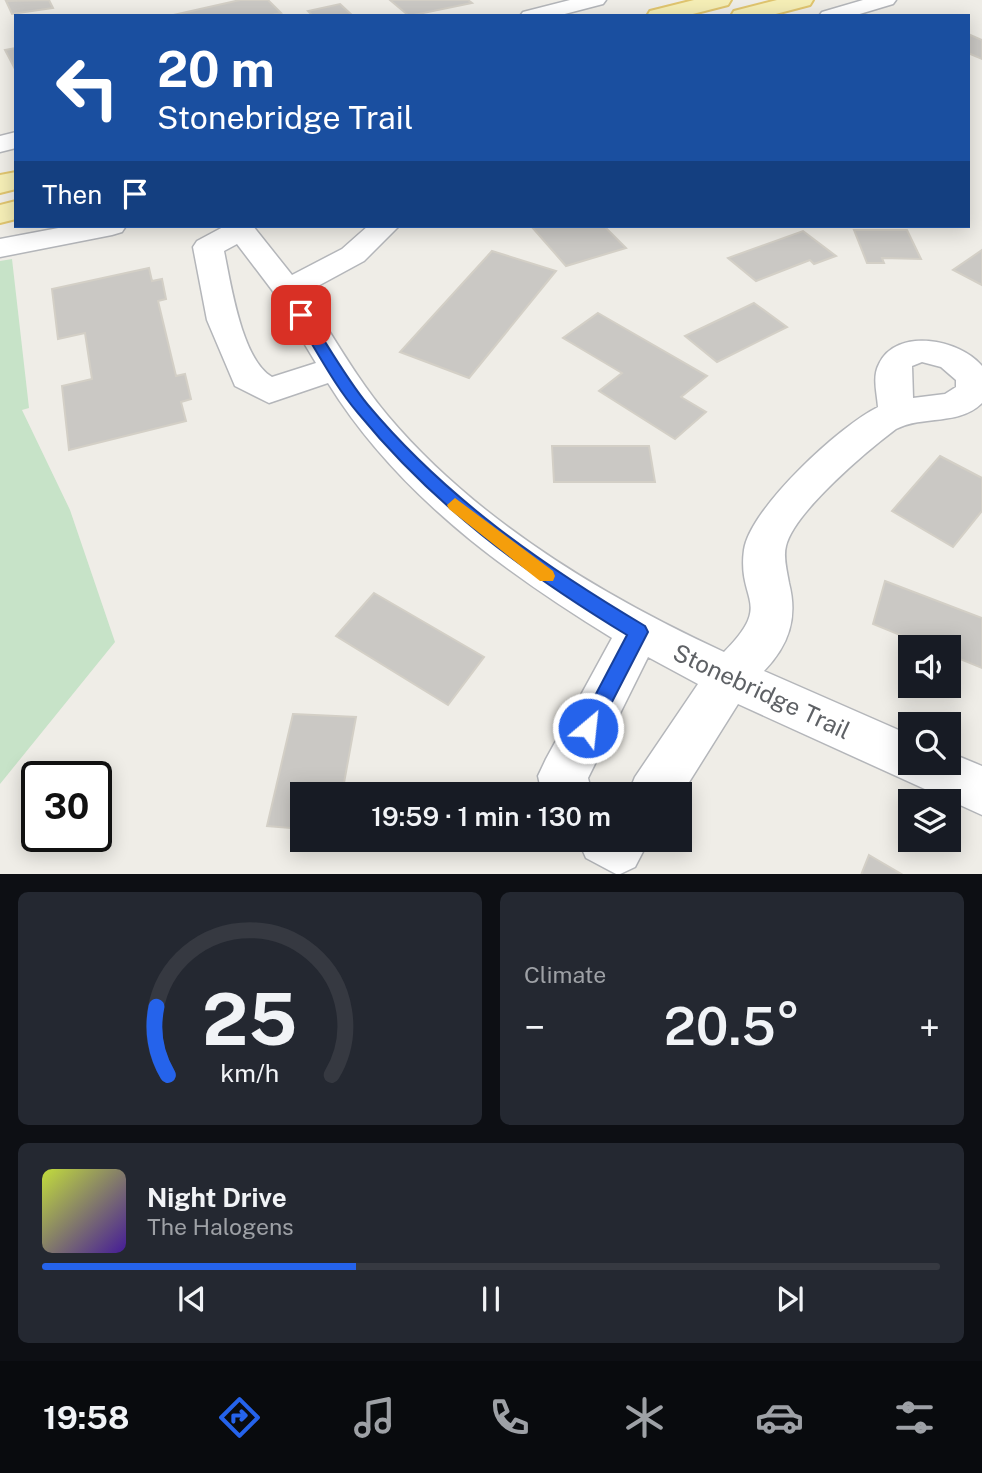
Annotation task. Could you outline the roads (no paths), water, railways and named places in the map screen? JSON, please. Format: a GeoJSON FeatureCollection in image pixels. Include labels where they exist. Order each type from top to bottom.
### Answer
{"type":"FeatureCollection","features":[{"type":"Feature","properties":{"kind":"main road"},"geometry":{"type":"LineString","coordinates":[[666,14],[720,0]]}},
{"type":"Feature","properties":{"kind":"main road"},"geometry":{"type":"LineString","coordinates":[[750,14],[802,0]]}},
{"type":"Feature","properties":{"kind":"street"},"geometry":{"type":"LineString","coordinates":[[538,14],[596,0]]}},
{"type":"Feature","properties":{"kind":"street"},"geometry":{"type":"LineString","coordinates":[[836,14],[886,0]]}},
{"type":"Feature","properties":{"kind":"street"},"geometry":{"type":"LineString","coordinates":[[0,248],[102,228]]}},
{"type":"Feature","properties":{"kind":"street","name":"Stonebridge Trail"},"geometry":{"type":"LineString","coordinates":[[334,369],[269,391],[247,378],[223,320],[208,247],[240,228],[287,290],[334,369],[389,441],[460,509],[550,579],[638,632],[730,678],[898,754]]}},
{"type":"Feature","properties":{"kind":"street"},"geometry":{"type":"LineString","coordinates":[[287,290],[353,255],[383,228]]}},
{"type":"Feature","properties":{"kind":"street"},"geometry":{"type":"LineString","coordinates":[[661,782],[730,678],[765,638],[773,620],[774,601],[764,562],[765,542],[775,523],[806,488],[874,424],[897,413]]}},
{"type":"Feature","properties":{"kind":"street"},"geometry":{"type":"LineString","coordinates":[[564,782],[563,776],[638,632]]}},
{"type":"Feature","properties":{"kind":"street"},"geometry":{"type":"LineString","coordinates":[[946,775],[982,791]]}}]}
